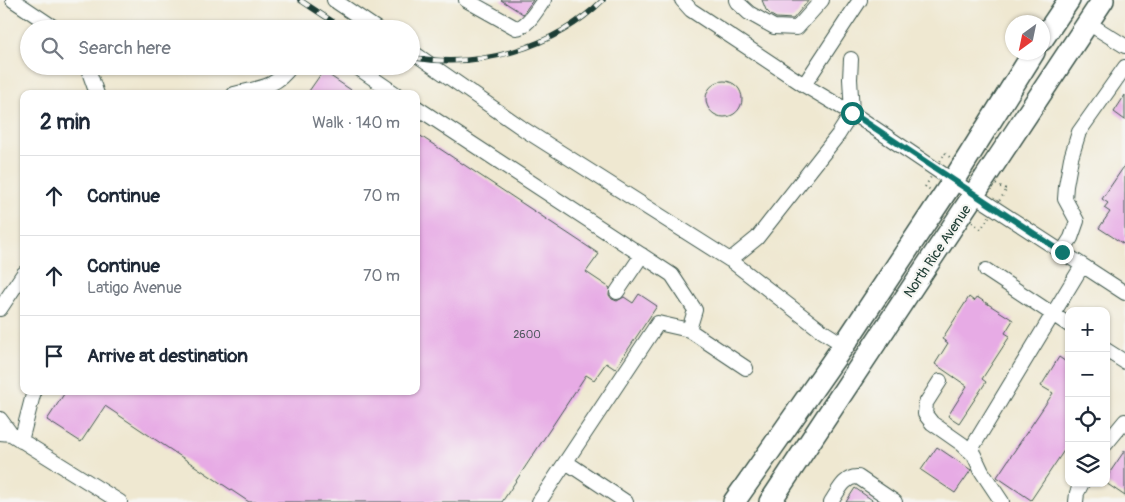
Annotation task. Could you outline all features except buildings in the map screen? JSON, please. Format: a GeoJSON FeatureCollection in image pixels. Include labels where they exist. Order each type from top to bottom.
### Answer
{"type":"FeatureCollection","features":[{"type":"Feature","properties":{"kind":"highway"},"geometry":{"type":"LineString","coordinates":[[1050,28],[1069,0]]}},
{"type":"Feature","properties":{"kind":"highway","name":"North Rice Avenue"},"geometry":{"type":"LineString","coordinates":[[770,502],[1103,0]]}},
{"type":"Feature","properties":{"kind":"highway","name":"North Rice Avenue"},"geometry":{"type":"LineString","coordinates":[[734,502],[844,344],[952,181],[1029,60]]}},
{"type":"Feature","properties":{"kind":"street"},"geometry":{"type":"LineString","coordinates":[[13,0],[43,20]]}},
{"type":"Feature","properties":{"kind":"street"},"geometry":{"type":"LineString","coordinates":[[334,0],[364,20]]}},
{"type":"Feature","properties":{"kind":"street"},"geometry":{"type":"LineString","coordinates":[[466,0],[516,28],[520,28],[528,22],[544,0]]}},
{"type":"Feature","properties":{"kind":"street"},"geometry":{"type":"LineString","coordinates":[[682,0],[691,10],[804,85],[852,113],[952,181],[1125,293]]}},
{"type":"Feature","properties":{"kind":"street"},"geometry":{"type":"LineString","coordinates":[[736,0],[750,13],[774,27],[797,28],[822,0]]}},
{"type":"Feature","properties":{"kind":"street"},"geometry":{"type":"LineString","coordinates":[[804,85],[860,0]]}},
{"type":"Feature","properties":{"kind":"street"},"geometry":{"type":"LineString","coordinates":[[1088,23],[1124,44]]}},
{"type":"Feature","properties":{"kind":"street"},"geometry":{"type":"LineString","coordinates":[[420,57],[525,130],[730,260],[815,326],[844,344]]}},
{"type":"Feature","properties":{"kind":"street"},"geometry":{"type":"LineString","coordinates":[[730,260],[757,238],[838,135],[852,113],[851,59]]}},
{"type":"Feature","properties":{"kind":"street"},"geometry":{"type":"LineString","coordinates":[[1062,252],[1071,238],[1077,221],[1065,198],[1071,158],[1078,132],[1125,67]]}},
{"type":"Feature","properties":{"kind":"street"},"geometry":{"type":"LineString","coordinates":[[90,75],[95,90]]}},
{"type":"Feature","properties":{"kind":"street"},"geometry":{"type":"LineString","coordinates":[[252,90],[265,87],[284,75]]}},
{"type":"Feature","properties":{"kind":"street"},"geometry":{"type":"LineString","coordinates":[[368,75],[390,90]]}},
{"type":"Feature","properties":{"kind":"street"},"geometry":{"type":"LineString","coordinates":[[420,110],[672,275],[695,310],[689,330]]}},
{"type":"Feature","properties":{"kind":"street"},"geometry":{"type":"LineString","coordinates":[[617,292],[642,255]]}},
{"type":"Feature","properties":{"kind":"street"},"geometry":{"type":"LineString","coordinates":[[970,451],[1082,266]]}},
{"type":"Feature","properties":{"kind":"street"},"geometry":{"type":"LineString","coordinates":[[986,270],[1065,322]]}},
{"type":"Feature","properties":{"kind":"street"},"geometry":{"type":"LineString","coordinates":[[0,309],[20,279]]}},
{"type":"Feature","properties":{"kind":"street"},"geometry":{"type":"LineString","coordinates":[[539,502],[658,323],[689,330],[746,368]]}},
{"type":"Feature","properties":{"kind":"street"},"geometry":{"type":"LineString","coordinates":[[1109,352],[1125,362]]}},
{"type":"Feature","properties":{"kind":"street"},"geometry":{"type":"LineString","coordinates":[[940,381],[926,403],[925,414],[932,423],[974,455],[982,472],[1002,502]]}},
{"type":"Feature","properties":{"kind":"street"},"geometry":{"type":"LineString","coordinates":[[10,436],[32,395]]}},
{"type":"Feature","properties":{"kind":"street"},"geometry":{"type":"LineString","coordinates":[[0,419],[10,436],[120,502]]}},
{"type":"Feature","properties":{"kind":"street"},"geometry":{"type":"LineString","coordinates":[[1108,442],[1125,421]]}},
{"type":"Feature","properties":{"kind":"street"},"geometry":{"type":"LineString","coordinates":[[566,462],[626,502]]}},
{"type":"Feature","properties":{"kind":"street"},"geometry":{"type":"LineString","coordinates":[[831,502],[844,482],[850,477],[858,477],[895,502]]}},
{"type":"Feature","properties":{"kind":"street"},"geometry":{"type":"LineString","coordinates":[[1076,502],[1080,487]]}},
{"type":"Feature","properties":{"kind":"railway"},"geometry":{"type":"LineString","coordinates":[[300,0],[330,20]]}},
{"type":"Feature","properties":{"kind":"railway"},"geometry":{"type":"LineString","coordinates":[[420,58],[462,60],[514,51],[538,43],[562,31],[603,0]]}},
{"type":"Feature","properties":{"kind":"route"},"geometry":{"type":"LineString","coordinates":[[852,113],[952,181],[1062,252]]}}]}
